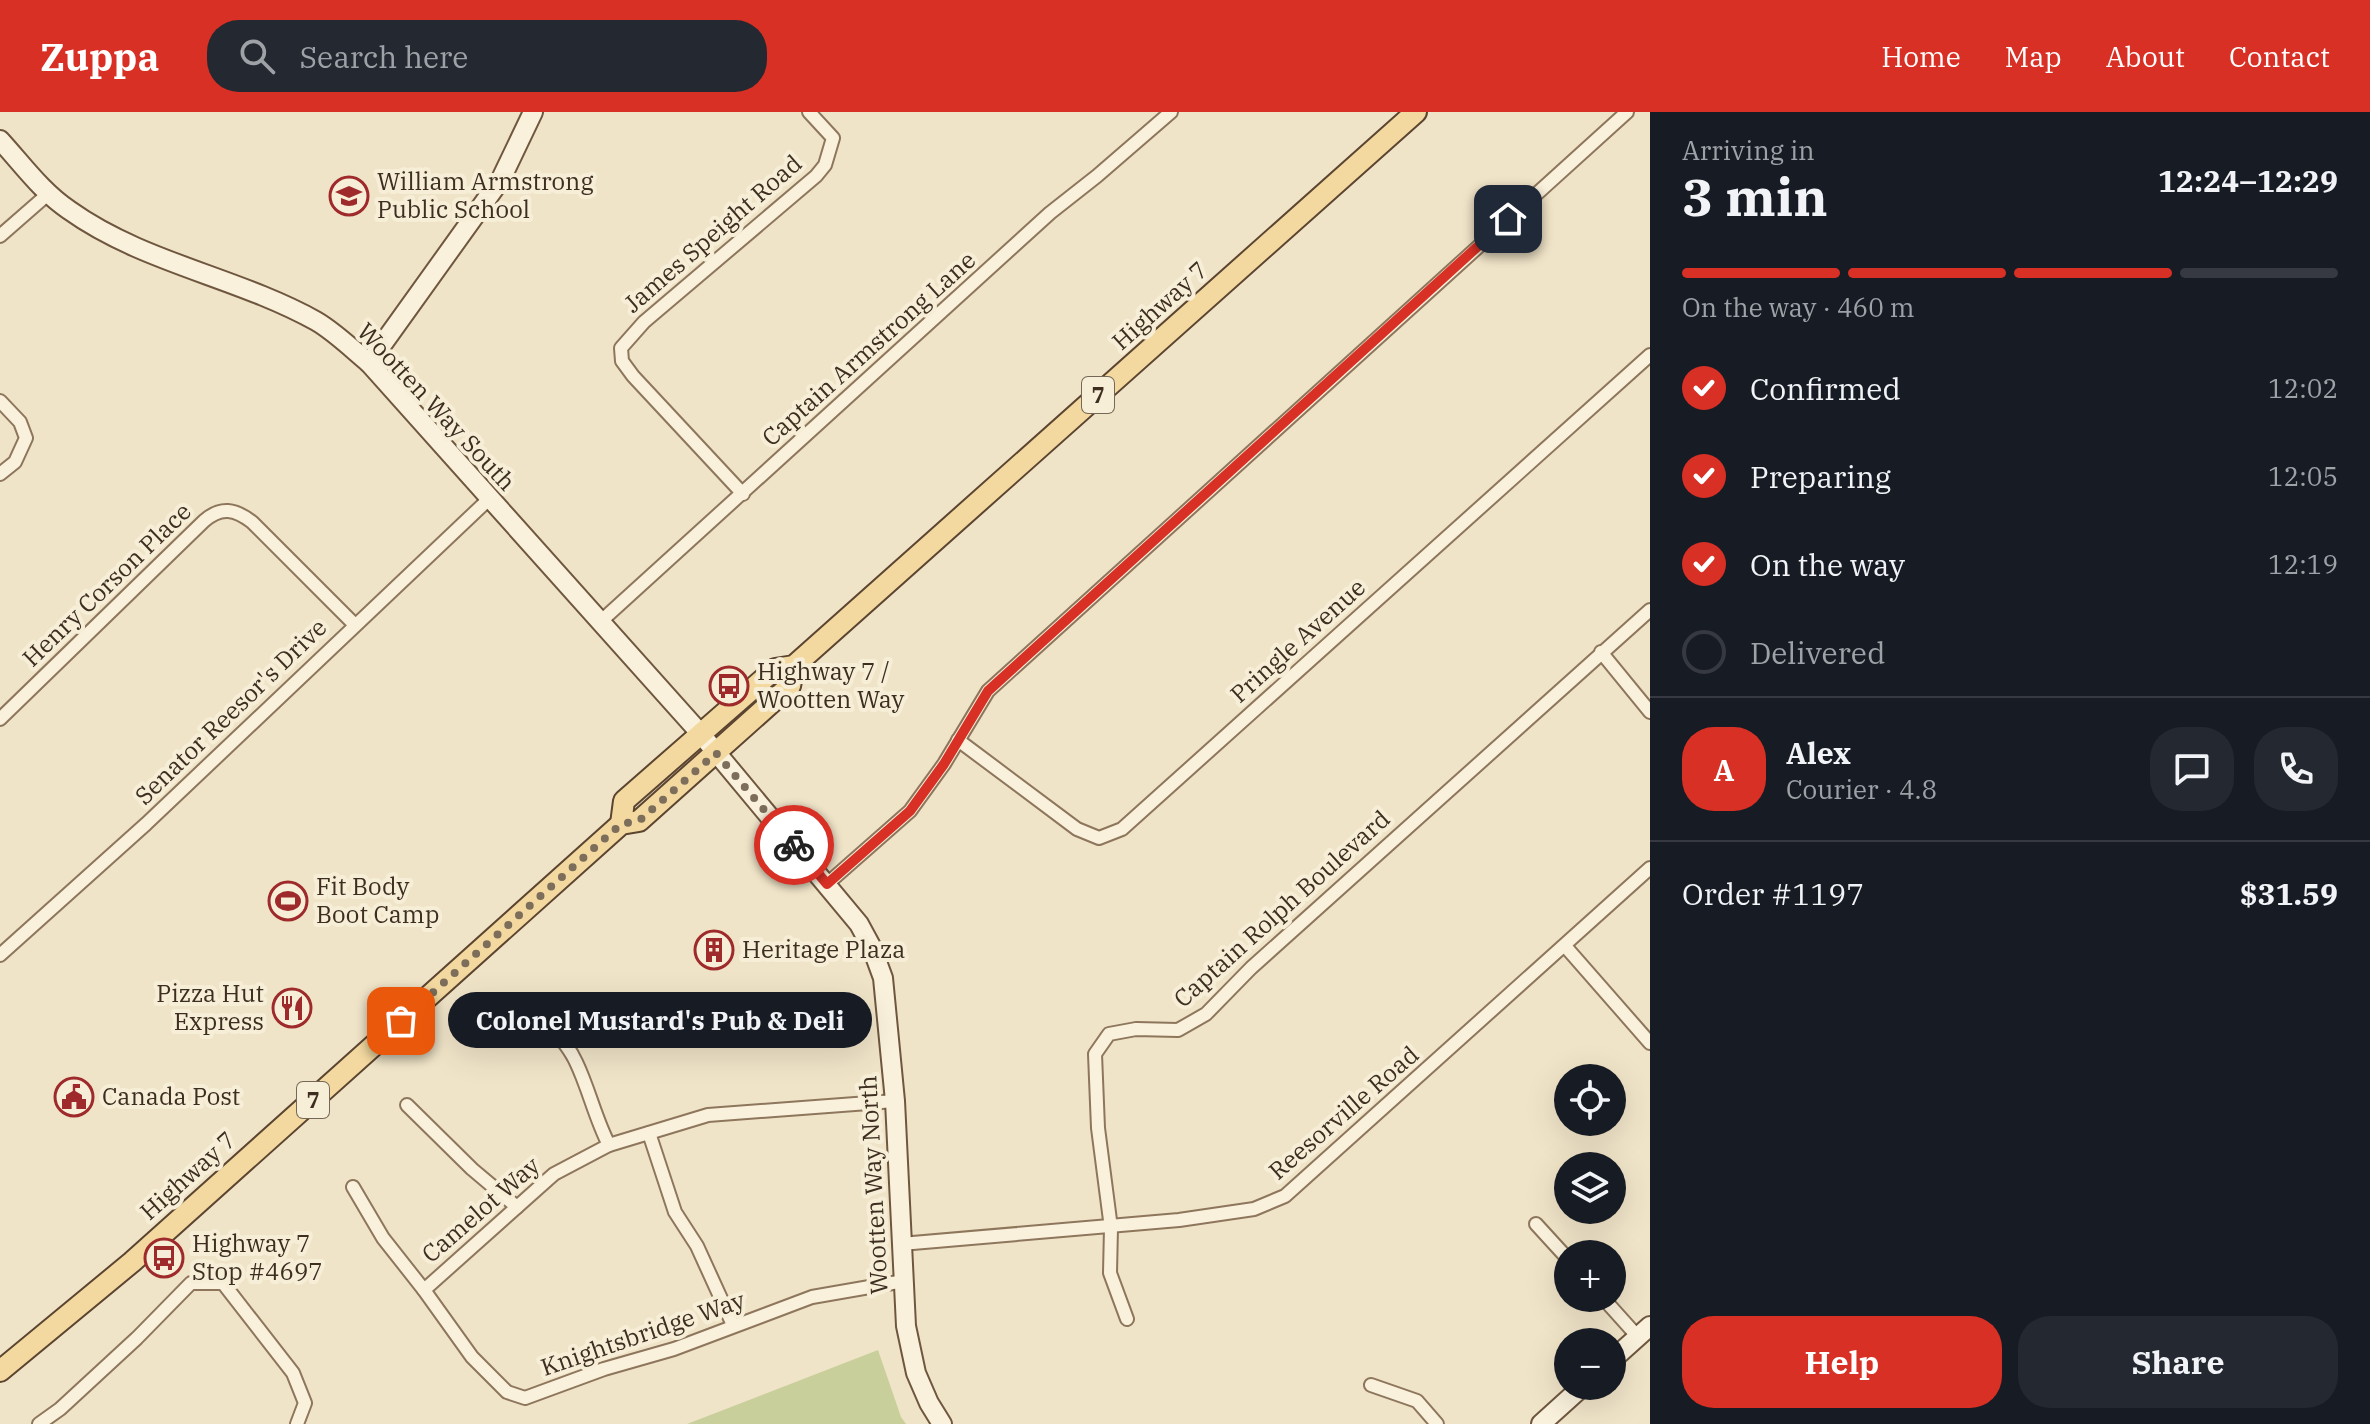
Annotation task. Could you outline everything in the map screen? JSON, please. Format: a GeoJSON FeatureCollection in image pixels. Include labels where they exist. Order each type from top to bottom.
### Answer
{"type":"FeatureCollection","features":[{"type":"Feature","properties":{"kind":"main road","name":"Highway 7"},"geometry":{"type":"LineString","coordinates":[[621,824],[624,801],[775,669],[794,666],[1416,112]]}},
{"type":"Feature","properties":{"kind":"main road","name":"Highway 7"},"geometry":{"type":"LineString","coordinates":[[0,1371],[132,1262],[621,824],[639,821],[716,753],[790,686],[794,666]]}},
{"type":"Feature","properties":{"kind":"street"},"geometry":{"type":"LineString","coordinates":[[369,363],[501,179],[533,112]]}},
{"type":"Feature","properties":{"kind":"street","name":"James Speight Road"},"geometry":{"type":"LineString","coordinates":[[743,494],[633,376],[622,361],[621,348],[644,322],[816,176],[825,165],[833,138],[809,112]]}},
{"type":"Feature","properties":{"kind":"street","name":"Captain Armstrong Lane"},"geometry":{"type":"LineString","coordinates":[[599,623],[1050,213],[1171,112]]}},
{"type":"Feature","properties":{"kind":"street"},"geometry":{"type":"LineString","coordinates":[[827,884],[910,811],[988,691],[1627,112]]}},
{"type":"Feature","properties":{"kind":"street","name":"Wootten Way South"},"geometry":{"type":"LineString","coordinates":[[0,140],[48,194],[69,211],[115,237],[271,300],[318,323],[369,363],[716,753]]}},
{"type":"Feature","properties":{"kind":"street"},"geometry":{"type":"LineString","coordinates":[[0,236],[48,194]]}},
{"type":"Feature","properties":{"kind":"street","name":"Pringle Avenue"},"geometry":{"type":"LineString","coordinates":[[958,740],[1077,829],[1099,838],[1122,829],[1650,355]]}},
{"type":"Feature","properties":{"kind":"street"},"geometry":{"type":"LineString","coordinates":[[0,401],[20,422],[26,438],[15,462],[0,474]]}},
{"type":"Feature","properties":{"kind":"street","name":"Senator Reesor's Drive"},"geometry":{"type":"LineString","coordinates":[[0,955],[146,824],[490,498]]}},
{"type":"Feature","properties":{"kind":"street","name":"Henry Corson Place"},"geometry":{"type":"LineString","coordinates":[[0,719],[204,521],[219,512],[238,511],[252,522],[354,624]]}},
{"type":"Feature","properties":{"kind":"street","name":"Captain Rolph Boulevard"},"geometry":{"type":"LineString","coordinates":[[1127,1319],[1110,1273],[1111,1228],[1098,1128],[1095,1054],[1109,1034],[1136,1029],[1178,1030],[1206,1014],[1251,968],[1650,610]]}},
{"type":"Feature","properties":{"kind":"street"},"geometry":{"type":"LineString","coordinates":[[1601,652],[1650,712]]}},
{"type":"Feature","properties":{"kind":"street","name":"Wootten Way North"},"geometry":{"type":"LineString","coordinates":[[716,753],[859,924],[883,978],[895,1101],[906,1326],[916,1373],[942,1424]]}},
{"type":"Feature","properties":{"kind":"street","name":"Reesorville Road"},"geometry":{"type":"LineString","coordinates":[[901,1244],[1111,1228],[1254,1209],[1285,1196],[1650,868]]}},
{"type":"Feature","properties":{"kind":"street"},"geometry":{"type":"LineString","coordinates":[[1565,946],[1650,1043]]}},
{"type":"Feature","properties":{"kind":"street"},"geometry":{"type":"LineString","coordinates":[[531,1000],[576,1061],[597,1122],[609,1145]]}},
{"type":"Feature","properties":{"kind":"street","name":"Camelot Way"},"geometry":{"type":"LineString","coordinates":[[424,1290],[554,1174],[609,1145],[708,1115],[895,1101]]}},
{"type":"Feature","properties":{"kind":"street"},"geometry":{"type":"LineString","coordinates":[[407,1105],[472,1169],[517,1207]]}},
{"type":"Feature","properties":{"kind":"street"},"geometry":{"type":"LineString","coordinates":[[649,1133],[675,1212],[697,1246],[733,1325]]}},
{"type":"Feature","properties":{"kind":"street","name":"Knightsbridge Way"},"geometry":{"type":"LineString","coordinates":[[353,1187],[383,1238],[472,1357],[507,1392],[525,1398],[604,1369],[674,1349],[812,1297],[904,1281]]}},
{"type":"Feature","properties":{"kind":"street"},"geometry":{"type":"LineString","coordinates":[[1536,1224],[1554,1244]]}},
{"type":"Feature","properties":{"kind":"street"},"geometry":{"type":"LineString","coordinates":[[39,1424],[60,1409],[137,1338],[191,1283],[208,1282],[223,1283],[293,1373],[305,1403],[297,1424]]}},
{"type":"Feature","properties":{"kind":"street"},"geometry":{"type":"LineString","coordinates":[[1620,1312],[1644,1332],[1626,1348]]}},
{"type":"Feature","properties":{"kind":"street"},"geometry":{"type":"LineString","coordinates":[[1371,1385],[1417,1401],[1437,1424]]}},
{"type":"Feature","properties":{"kind":"street"},"geometry":{"type":"LineString","coordinates":[[1541,1424],[1568,1400]]}},
{"type":"Feature","properties":{"kind":"green space"},"geometry":{"type":"Polygon","coordinates":[[[878,1350],[906,1424],[687,1424],[878,1350]]]}},
{"type":"Feature","properties":{"kind":"way so far"},"geometry":{"type":"LineString","coordinates":[[401,1021],[621,824],[639,821],[716,753],[794,845]]}},
{"type":"Feature","properties":{"kind":"place","name":"William Armstrong Public School"},"geometry":{"type":"Point","coordinates":[349,196]}},
{"type":"Feature","properties":{"kind":"place","name":"Highway 7 / Wootten Way"},"geometry":{"type":"Point","coordinates":[729,686]}},
{"type":"Feature","properties":{"kind":"place","name":"Fit Body Boot Camp"},"geometry":{"type":"Point","coordinates":[288,901]}},
{"type":"Feature","properties":{"kind":"place","name":"Heritage Plaza"},"geometry":{"type":"Point","coordinates":[714,950]}},
{"type":"Feature","properties":{"kind":"place","name":"Pizza Hut Express"},"geometry":{"type":"Point","coordinates":[292,1008]}},
{"type":"Feature","properties":{"kind":"place","name":"Colonel Mustard's Pub & Deli"},"geometry":{"type":"Point","coordinates":[401,1021]}},
{"type":"Feature","properties":{"kind":"place","name":"Canada Post"},"geometry":{"type":"Point","coordinates":[74,1097]}},
{"type":"Feature","properties":{"kind":"place","name":"Highway 7 Stop #4697"},"geometry":{"type":"Point","coordinates":[164,1258]}},
{"type":"Feature","properties":{"kind":"route"},"geometry":{"type":"LineString","coordinates":[[794,845],[827,884],[910,811],[944,764],[988,691],[1508,219]]}}]}
